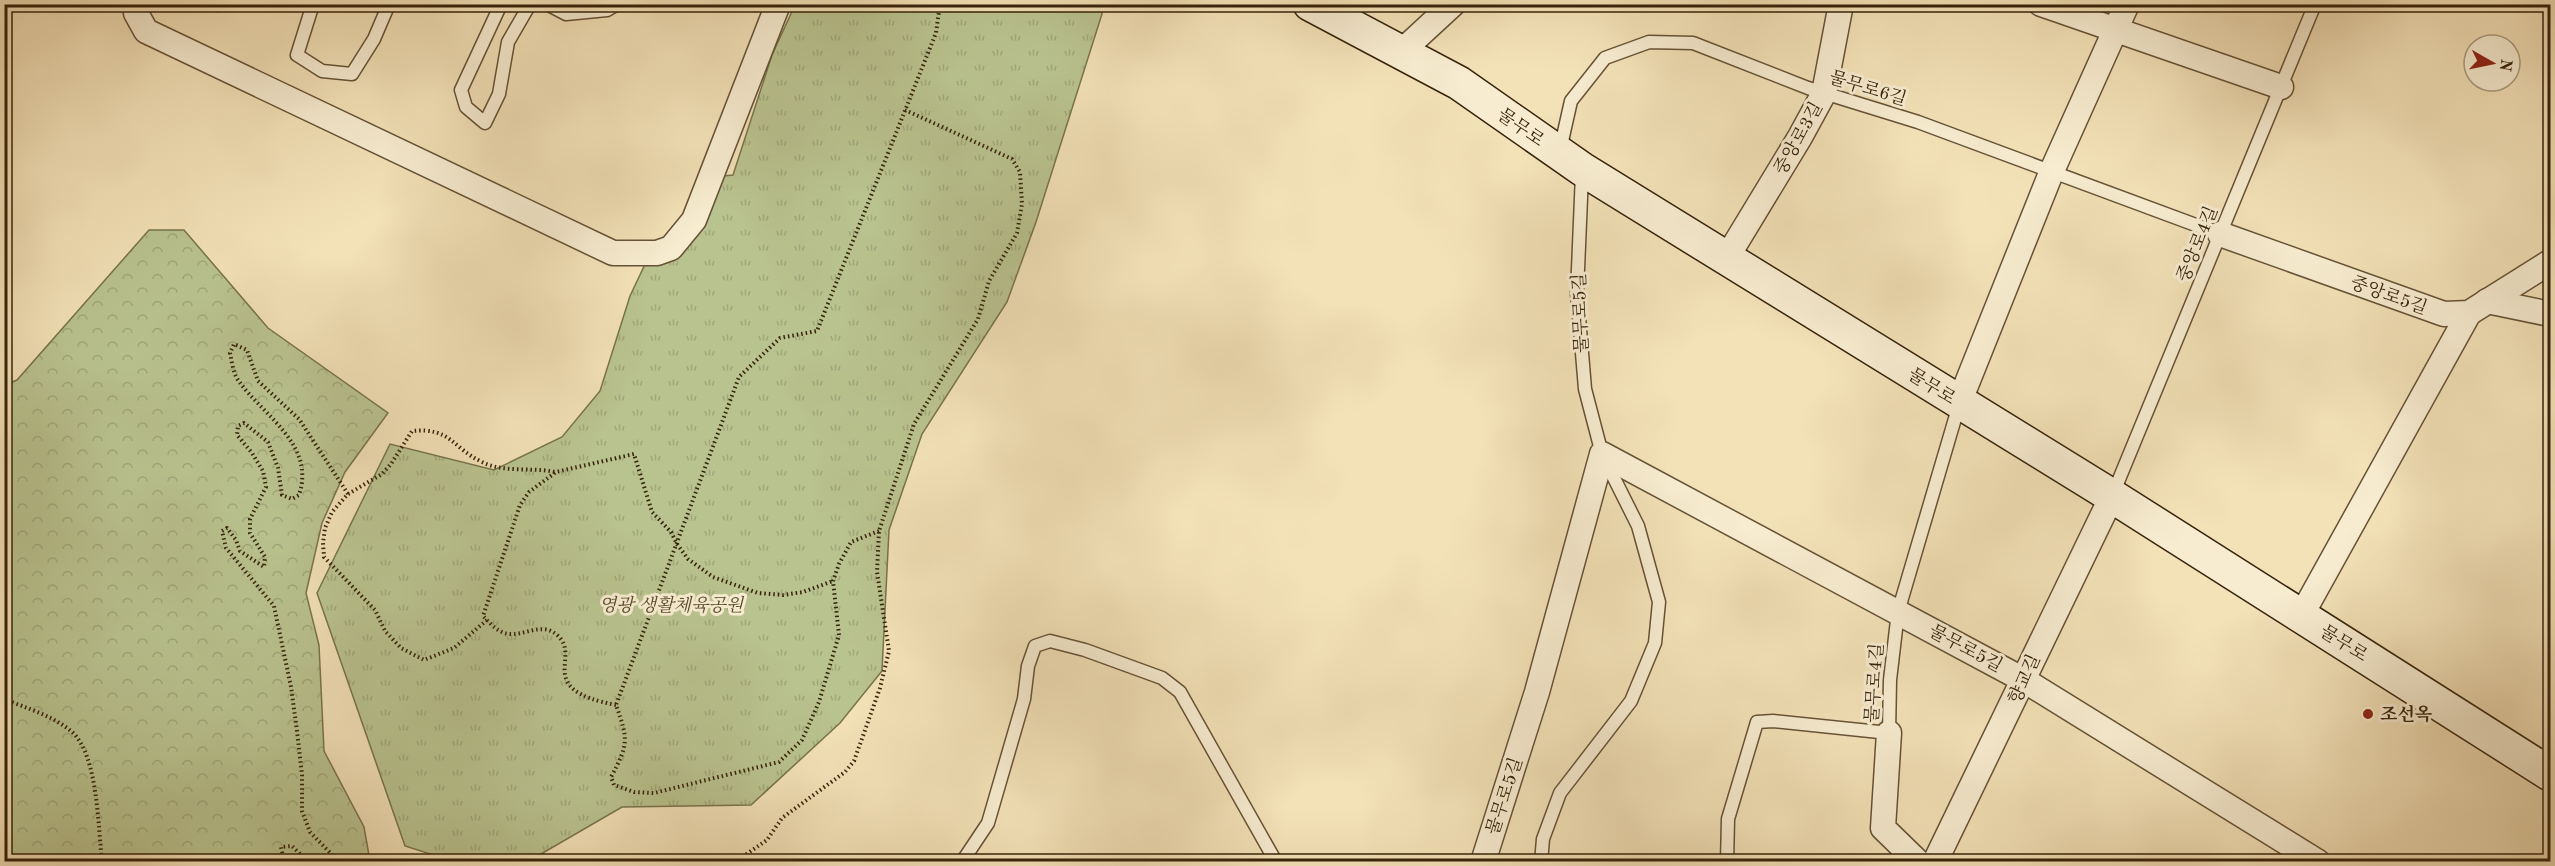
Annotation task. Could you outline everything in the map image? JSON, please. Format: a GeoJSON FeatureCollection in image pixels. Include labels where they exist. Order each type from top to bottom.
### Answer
{"type":"FeatureCollection","features":[{"type":"Feature","properties":{"kind":"main road","name":"물무로"},"geometry":{"type":"LineString","coordinates":[[1310,4],[1459,83],[1571,162],[1959,404],[2112,496],[2550,774]]}},
{"type":"Feature","properties":{"kind":"street"},"geometry":{"type":"LineString","coordinates":[[135,4],[136,13],[146,31],[156,36],[613,253],[657,253],[671,248],[694,220],[778,4]]}},
{"type":"Feature","properties":{"kind":"street"},"geometry":{"type":"LineString","coordinates":[[1401,52],[1453,4]]}},
{"type":"Feature","properties":{"kind":"street","name":"중앙로3길"},"geometry":{"type":"LineString","coordinates":[[1726,260],[1824,93],[1841,4]]}},
{"type":"Feature","properties":{"kind":"street"},"geometry":{"type":"LineString","coordinates":[[2041,4],[2281,87]]}},
{"type":"Feature","properties":{"kind":"street"},"geometry":{"type":"LineString","coordinates":[[1959,404],[2051,173],[2127,4]]}},
{"type":"Feature","properties":{"kind":"street","name":"중앙로5길"},"geometry":{"type":"LineString","coordinates":[[2220,234],[2444,314],[2478,307],[2550,314]]}},
{"type":"Feature","properties":{"kind":"street"},"geometry":{"type":"LineString","coordinates":[[2301,616],[2478,307],[2550,262]]}},
{"type":"Feature","properties":{"kind":"street","name":"물무로5길"},"geometry":{"type":"LineString","coordinates":[[1483,861],[1538,692],[1602,454],[2022,679],[2318,861]]}},
{"type":"Feature","properties":{"kind":"street","name":"향교길"},"geometry":{"type":"LineString","coordinates":[[1935,861],[2112,496]]}},
{"type":"Feature","properties":{"kind":"street"},"geometry":{"type":"LineString","coordinates":[[1889,733],[1884,828],[1918,861]]}},
{"type":"Feature","properties":{"kind":"lane"},"geometry":{"type":"LineString","coordinates":[[313,4],[297,55],[322,71],[352,74],[374,39],[389,4]]}},
{"type":"Feature","properties":{"kind":"lane"},"geometry":{"type":"LineString","coordinates":[[501,4],[461,90],[466,107],[485,123],[498,94],[508,42],[530,4]]}},
{"type":"Feature","properties":{"kind":"lane"},"geometry":{"type":"LineString","coordinates":[[547,4],[566,14],[607,10],[616,4]]}},
{"type":"Feature","properties":{"kind":"lane","name":"중앙로4길"},"geometry":{"type":"LineString","coordinates":[[2112,496],[2315,4]]}},
{"type":"Feature","properties":{"kind":"lane","name":"물무로6길"},"geometry":{"type":"LineString","coordinates":[[1571,162],[1571,101],[1605,58],[1649,42],[1693,43],[1824,93],[1918,122],[2220,234]]}},
{"type":"Feature","properties":{"kind":"lane","name":"물무로5길"},"geometry":{"type":"LineString","coordinates":[[1541,861],[1544,839],[1560,793],[1631,701],[1655,643],[1659,602],[1638,526],[1602,454],[1585,389],[1577,293],[1571,162]]}},
{"type":"Feature","properties":{"kind":"lane","name":"물무로4길"},"geometry":{"type":"LineString","coordinates":[[1727,861],[1728,819],[1757,722],[1773,721],[1889,733],[1890,680],[1899,612],[1959,404]]}},
{"type":"Feature","properties":{"kind":"lane"},"geometry":{"type":"LineString","coordinates":[[962,861],[988,823],[1024,699],[1028,666],[1035,646],[1050,641],[1085,650],[1162,678],[1180,692],[1276,861]]}},
{"type":"Feature","properties":{"kind":"path"},"geometry":{"type":"LineString","coordinates":[[879,531],[851,542],[833,581],[839,635],[819,702],[802,740],[779,762],[654,793],[634,792],[614,785],[611,777],[625,749],[626,734],[616,705],[739,377],[780,338],[817,331],[936,33],[939,4]]}},
{"type":"Feature","properties":{"kind":"path"},"geometry":{"type":"LineString","coordinates":[[735,861],[767,840],[782,818],[845,772],[854,761],[880,688],[889,651],[877,572],[879,531],[914,424],[978,319],[989,281],[1017,233],[1022,204],[1020,172],[1012,159],[905,110]]}},
{"type":"Feature","properties":{"kind":"path"},"geometry":{"type":"LineString","coordinates":[[339,861],[310,832],[302,812],[302,775],[294,709],[274,606],[226,548],[222,531],[227,528],[236,540],[240,551],[264,567],[265,557],[250,533],[250,519],[266,487],[262,471],[252,453],[237,435],[238,426],[244,423],[268,442],[278,468],[282,495],[292,500],[299,495],[303,485],[302,468],[296,446],[237,379],[230,353],[234,344],[247,350],[258,381],[299,419],[348,494]]}},
{"type":"Feature","properties":{"kind":"path"},"geometry":{"type":"LineString","coordinates":[[487,620],[454,648],[424,660],[401,648],[385,631],[375,610],[324,556],[323,543],[332,512],[348,494],[382,474],[412,431],[429,429],[440,433],[482,463],[517,470],[534,467],[556,472]]}},
{"type":"Feature","properties":{"kind":"path"},"geometry":{"type":"LineString","coordinates":[[616,705],[592,700],[577,693],[566,682],[564,643],[556,633],[539,628],[514,634],[501,632],[483,616],[520,505],[529,492],[556,472],[634,454],[652,512],[671,532],[676,544],[688,560],[713,577],[758,592],[783,595],[803,592],[833,581]]}},
{"type":"Feature","properties":{"kind":"path"},"geometry":{"type":"LineString","coordinates":[[4,699],[49,718],[70,730],[80,740],[90,768],[102,861]]}},
{"type":"Feature","properties":{"kind":"path"},"geometry":{"type":"LineString","coordinates":[[284,861],[281,847],[291,846],[301,855],[303,861]]}},
{"type":"Feature","properties":{"kind":"green space","name":"영광 생활체육공원"},"geometry":{"type":"Polygon","coordinates":[[[795,5],[1102,5],[1102,14],[1036,222],[1007,302],[922,434],[889,530],[882,671],[840,723],[751,805],[622,807],[529,861],[452,861],[405,846],[317,593],[390,444],[494,470],[562,437],[600,391],[630,296],[648,258],[679,255],[701,178],[733,175],[772,55],[795,5]]]}},
{"type":"Feature","properties":{"kind":"green space"},"geometry":{"type":"Polygon","coordinates":[[[149,230],[184,230],[268,328],[388,413],[345,472],[322,523],[306,593],[319,645],[324,751],[364,827],[370,861],[5,861],[5,385],[17,380],[149,230]]]}},
{"type":"Feature","properties":{"kind":"place","name":"조선옥"},"geometry":{"type":"Point","coordinates":[2368,714]}}]}
